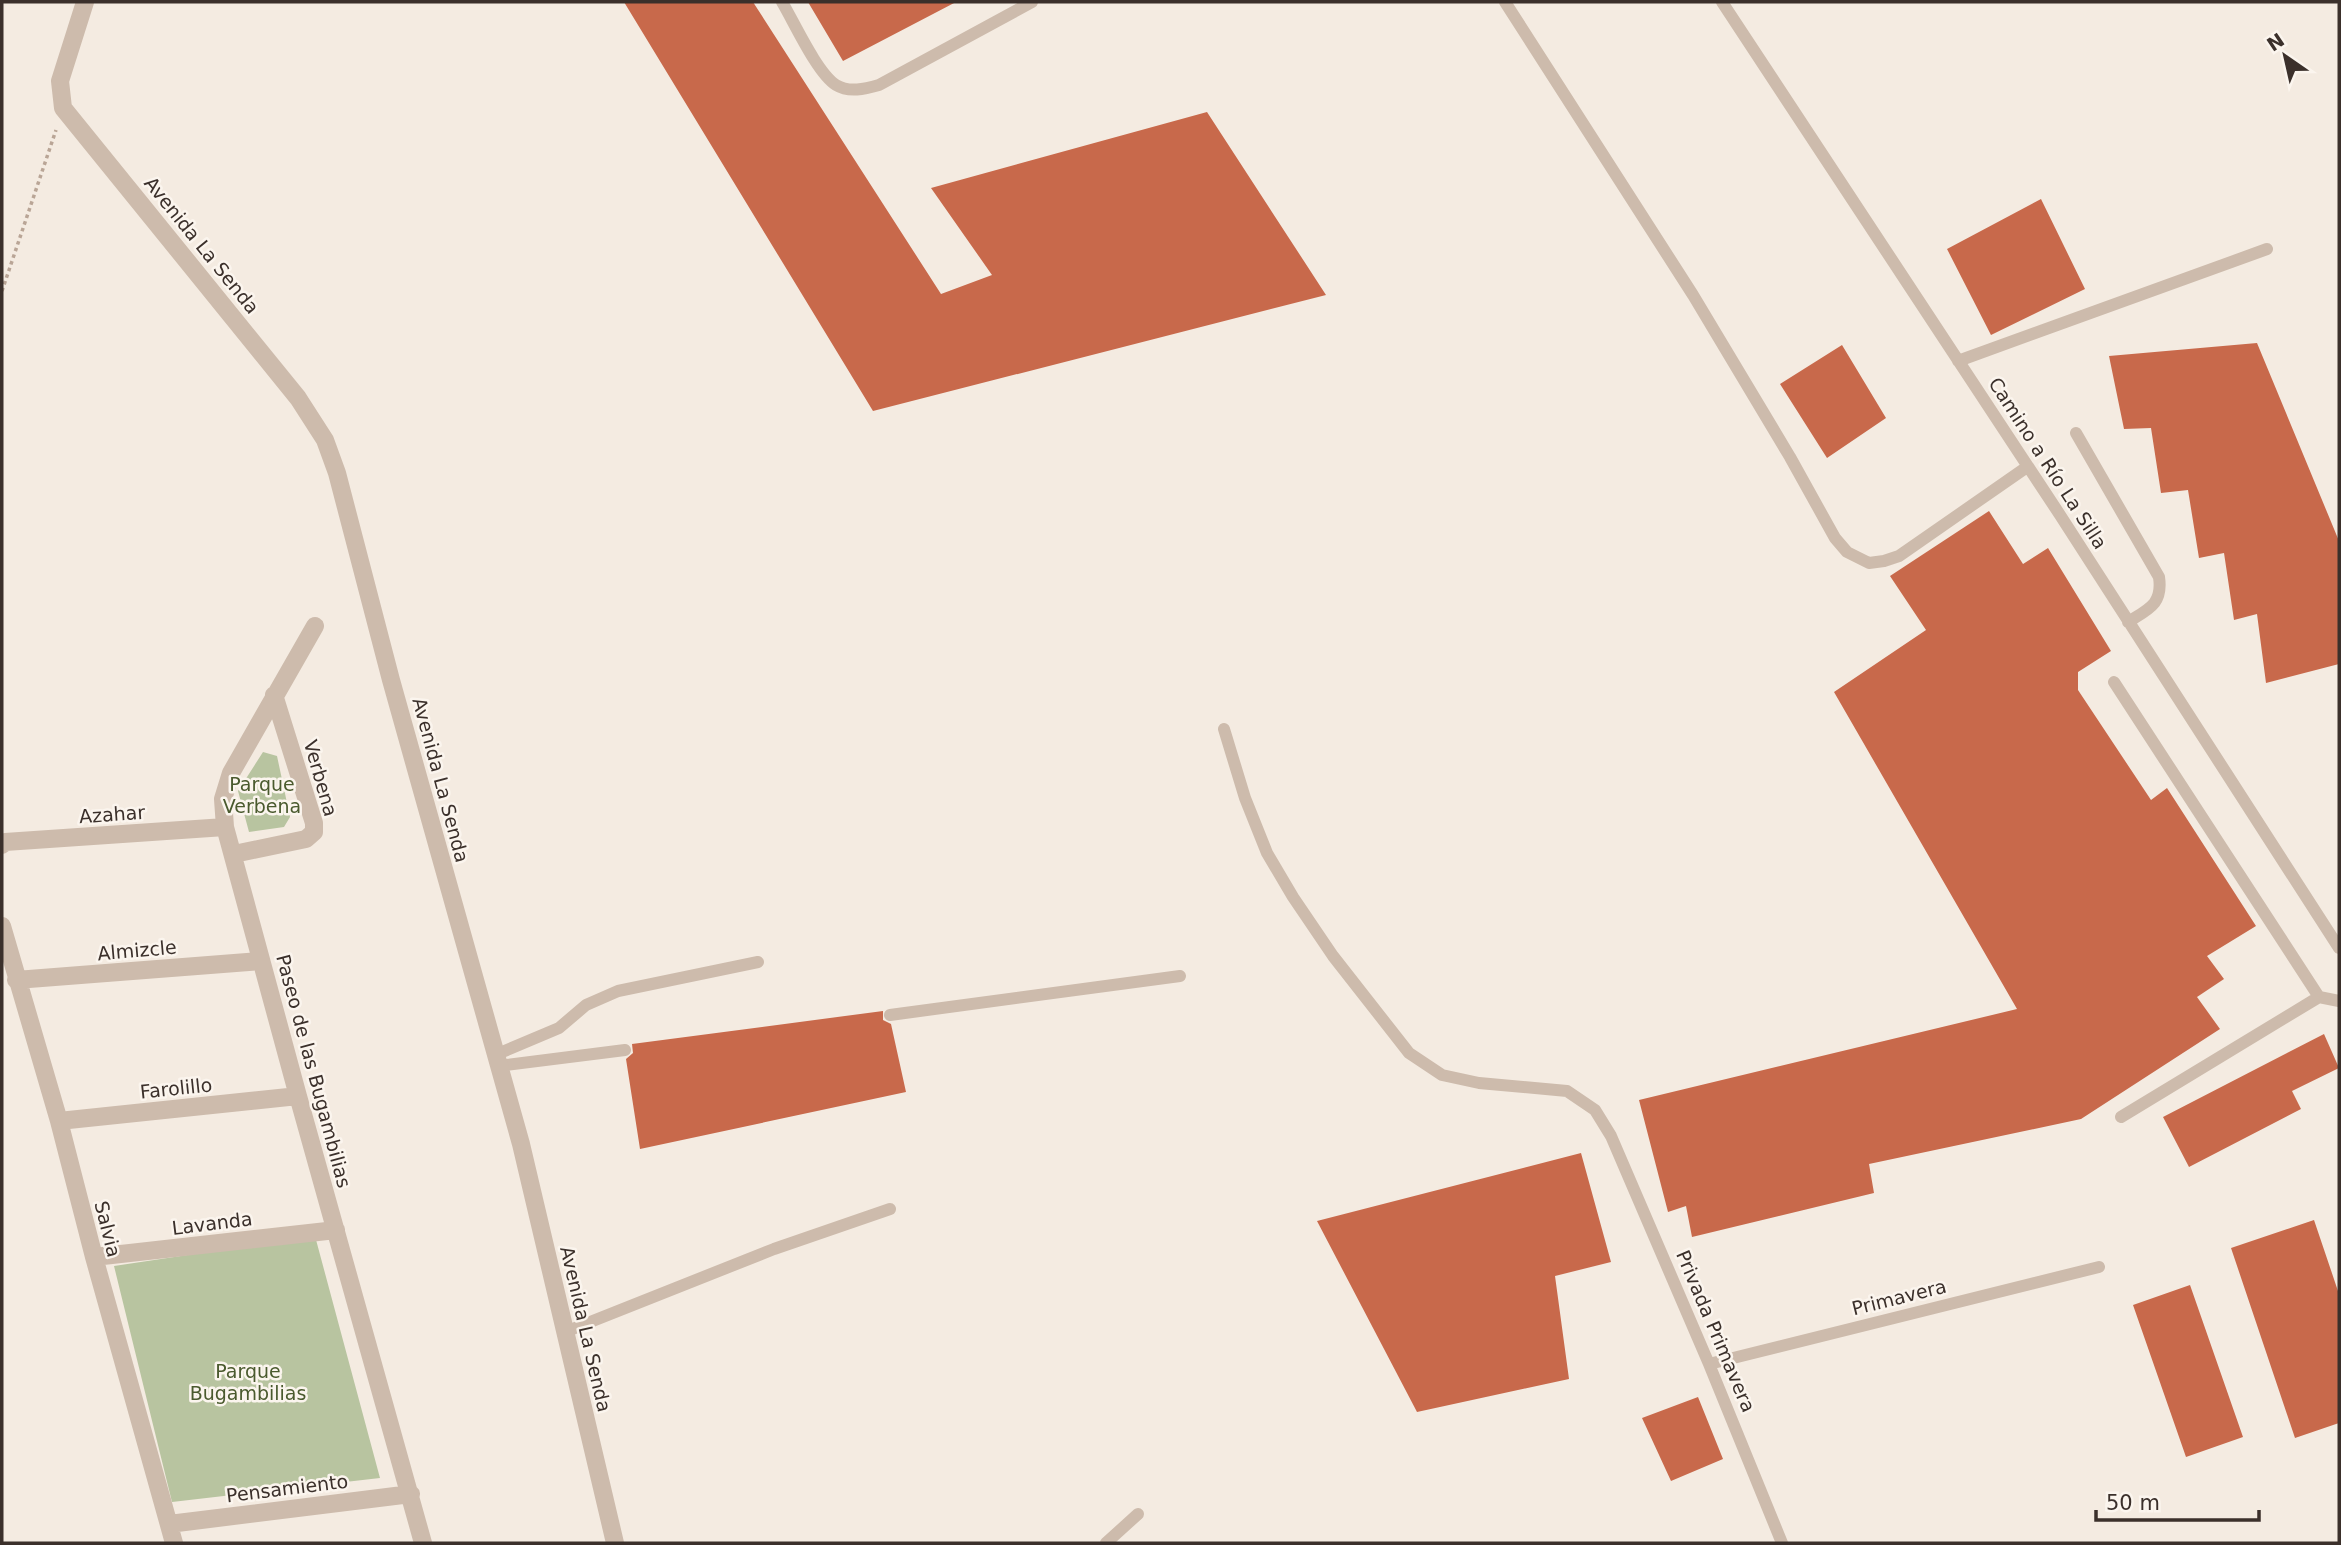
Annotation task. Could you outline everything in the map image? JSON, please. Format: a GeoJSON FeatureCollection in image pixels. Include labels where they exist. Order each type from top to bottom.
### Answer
{"type":"FeatureCollection","features":[{"type":"Feature","properties":{"kind":"street"},"geometry":{"type":"LineString","coordinates":[[63,108],[60,81],[85,2]]}},
{"type":"Feature","properties":{"kind":"street","name":"Avenida La Senda"},"geometry":{"type":"LineString","coordinates":[[63,108],[298,398],[325,440],[337,472],[536,1203],[615,1543]]}},
{"type":"Feature","properties":{"kind":"street","name":"Paseo de las Bugambilias"},"geometry":{"type":"LineString","coordinates":[[315,626],[231,774],[223,799],[225,827],[423,1543]]}},
{"type":"Feature","properties":{"kind":"street","name":"Verbena"},"geometry":{"type":"LineString","coordinates":[[234,854],[306,839],[314,832],[314,823],[274,695]]}},
{"type":"Feature","properties":{"kind":"street","name":"Azahar"},"geometry":{"type":"LineString","coordinates":[[2,845],[5,842],[225,827]]}},
{"type":"Feature","properties":{"kind":"street","name":"Salvia"},"geometry":{"type":"LineString","coordinates":[[2,926],[60,1121],[94,1257],[174,1543]]}},
{"type":"Feature","properties":{"kind":"street","name":"Almizcle"},"geometry":{"type":"LineString","coordinates":[[16,980],[261,961]]}},
{"type":"Feature","properties":{"kind":"street","name":"Farolillo"},"geometry":{"type":"LineString","coordinates":[[60,1121],[298,1096]]}},
{"type":"Feature","properties":{"kind":"street","name":"Lavanda"},"geometry":{"type":"LineString","coordinates":[[94,1257],[336,1230]]}},
{"type":"Feature","properties":{"kind":"street","name":"Pensamiento"},"geometry":{"type":"LineString","coordinates":[[169,1524],[411,1494]]}},
{"type":"Feature","properties":{"kind":"lane"},"geometry":{"type":"LineString","coordinates":[[782,2],[821,69],[836,85],[856,90],[879,85],[1032,2]]}},
{"type":"Feature","properties":{"kind":"lane"},"geometry":{"type":"LineString","coordinates":[[1505,2],[1693,295],[1835,538],[1847,552],[1869,563],[1899,556],[2027,467]]}},
{"type":"Feature","properties":{"kind":"lane","name":"Camino a Río La Silla"},"geometry":{"type":"LineString","coordinates":[[1722,2],[2339,948]]}},
{"type":"Feature","properties":{"kind":"lane"},"geometry":{"type":"LineString","coordinates":[[1958,361],[2267,249]]}},
{"type":"Feature","properties":{"kind":"lane"},"geometry":{"type":"LineString","coordinates":[[2076,433],[2159,577],[2161,589],[2157,602],[2128,621]]}},
{"type":"Feature","properties":{"kind":"lane"},"geometry":{"type":"LineString","coordinates":[[2113,682],[2319,997]]}},
{"type":"Feature","properties":{"kind":"lane","name":"Privada Primavera"},"geometry":{"type":"LineString","coordinates":[[1224,729],[1245,798],[1267,853],[1293,897],[1334,956],[1409,1053],[1442,1075],[1479,1083],[1567,1091],[1595,1110],[1611,1136],[1782,1543]]}},
{"type":"Feature","properties":{"kind":"lane"},"geometry":{"type":"LineString","coordinates":[[497,1061],[559,1028],[586,1005],[618,991],[758,962]]}},
{"type":"Feature","properties":{"kind":"lane"},"geometry":{"type":"LineString","coordinates":[[890,1015],[1180,976]]}},
{"type":"Feature","properties":{"kind":"lane"},"geometry":{"type":"LineString","coordinates":[[2121,1117],[2319,997],[2339,1001]]}},
{"type":"Feature","properties":{"kind":"lane"},"geometry":{"type":"LineString","coordinates":[[497,1061],[625,1050]]}},
{"type":"Feature","properties":{"kind":"lane"},"geometry":{"type":"LineString","coordinates":[[565,1332],[774,1249],[890,1209]]}},
{"type":"Feature","properties":{"kind":"lane","name":"Primavera"},"geometry":{"type":"LineString","coordinates":[[1709,1364],[2099,1268]]}},
{"type":"Feature","properties":{"kind":"lane"},"geometry":{"type":"LineString","coordinates":[[1106,1543],[1138,1514]]}},
{"type":"Feature","properties":{"kind":"path"},"geometry":{"type":"LineString","coordinates":[[2,291],[63,108]]}},
{"type":"Feature","properties":{"kind":"green space","name":"Parque Verbena"},"geometry":{"type":"Polygon","coordinates":[[[263,752],[277,756],[290,817],[284,827],[249,832],[238,791],[263,752]]]}},
{"type":"Feature","properties":{"kind":"green space","name":"Parque Bugambilias"},"geometry":{"type":"Polygon","coordinates":[[[315,1236],[380,1478],[172,1502],[114,1266],[315,1236]]]}},
{"type":"Feature","properties":{"kind":"building"},"geometry":{"type":"Polygon","coordinates":[[[624,2],[753,2],[941,294],[992,275],[931,188],[1207,112],[1326,295],[873,411],[624,2]]]}},
{"type":"Feature","properties":{"kind":"building"},"geometry":{"type":"Polygon","coordinates":[[[808,2],[956,2],[843,61],[808,2]]]}},
{"type":"Feature","properties":{"kind":"building"},"geometry":{"type":"Polygon","coordinates":[[[2041,199],[2085,289],[1991,335],[1947,249],[2041,199]]]}},
{"type":"Feature","properties":{"kind":"building"},"geometry":{"type":"Polygon","coordinates":[[[2257,343],[2339,541],[2339,664],[2266,683],[2257,614],[2234,620],[2224,553],[2199,558],[2188,490],[2161,493],[2151,428],[2124,429],[2109,356],[2257,343]]]}},
{"type":"Feature","properties":{"kind":"building"},"geometry":{"type":"Polygon","coordinates":[[[1842,345],[1886,418],[1827,458],[1780,384],[1842,345]]]}},
{"type":"Feature","properties":{"kind":"building"},"geometry":{"type":"Polygon","coordinates":[[[1989,511],[2023,564],[2048,548],[2111,651],[2078,672],[2078,690],[2151,800],[2167,788],[2256,926],[2207,956],[2224,979],[2197,997],[2220,1029],[2081,1119],[1869,1164],[1874,1193],[1692,1237],[1686,1206],[1668,1212],[1639,1100],[2017,1009],[1834,692],[1926,630],[1890,576],[1989,511]]]}},
{"type":"Feature","properties":{"kind":"building"},"geometry":{"type":"Polygon","coordinates":[[[883,1011],[883,1020],[891,1024],[906,1092],[640,1149],[626,1059],[633,1053],[632,1044],[883,1011]]]}},
{"type":"Feature","properties":{"kind":"building"},"geometry":{"type":"Polygon","coordinates":[[[2324,1034],[2339,1068],[2292,1091],[2301,1109],[2189,1167],[2163,1117],[2324,1034]]]}},
{"type":"Feature","properties":{"kind":"building"},"geometry":{"type":"Polygon","coordinates":[[[1581,1153],[1611,1262],[1555,1276],[1569,1379],[1417,1412],[1317,1221],[1581,1153]]]}},
{"type":"Feature","properties":{"kind":"building"},"geometry":{"type":"Polygon","coordinates":[[[2314,1220],[2339,1294],[2339,1423],[2295,1438],[2231,1248],[2314,1220]]]}},
{"type":"Feature","properties":{"kind":"building"},"geometry":{"type":"Polygon","coordinates":[[[2190,1285],[2243,1437],[2186,1457],[2133,1305],[2190,1285]]]}},
{"type":"Feature","properties":{"kind":"building"},"geometry":{"type":"Polygon","coordinates":[[[1698,1397],[1723,1459],[1671,1481],[1642,1418],[1698,1397]]]}}]}
